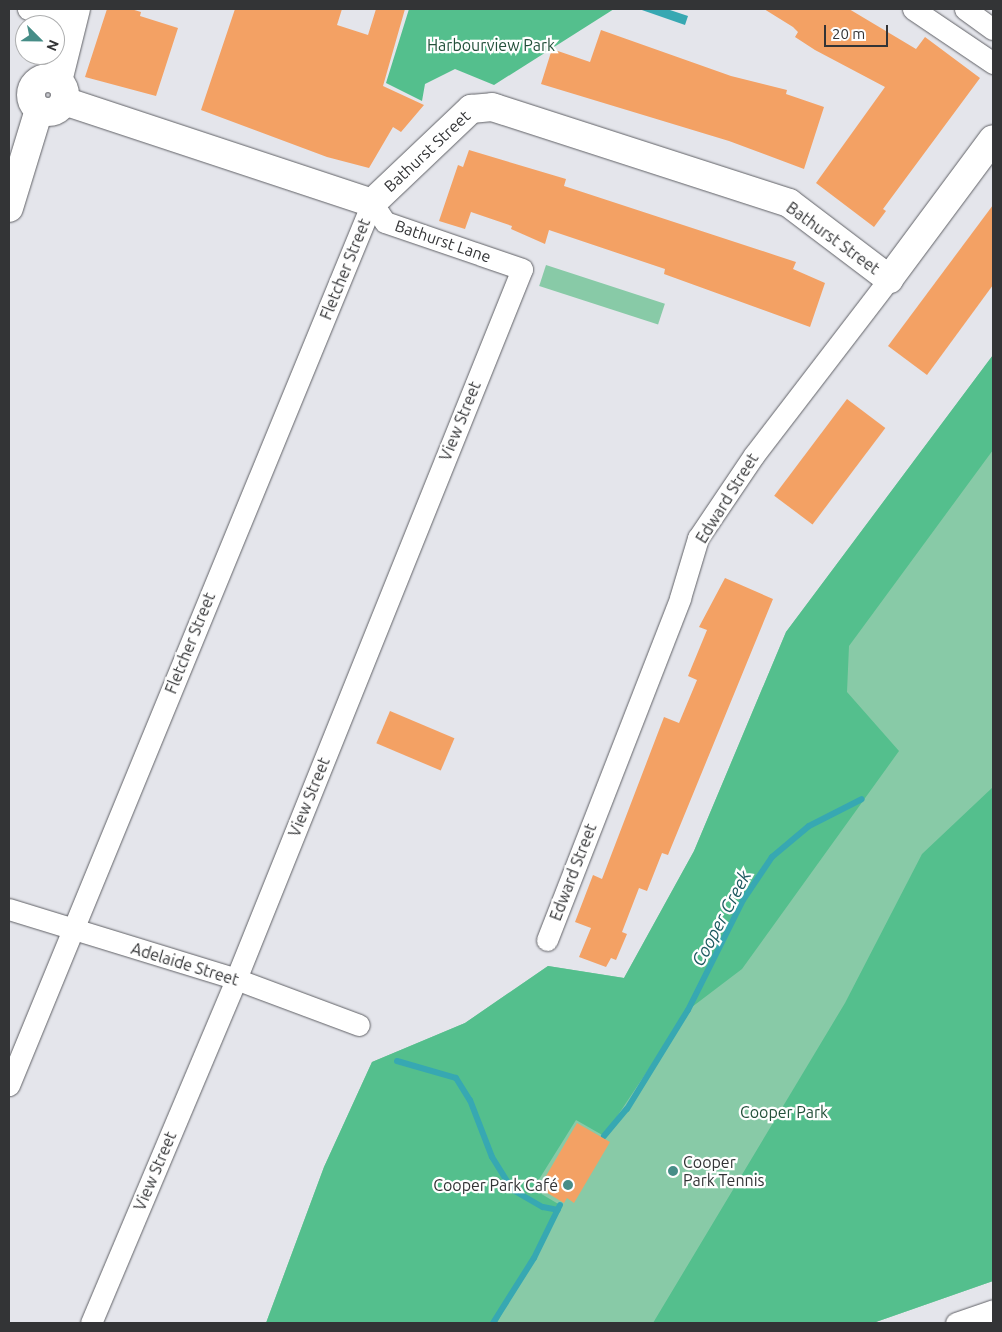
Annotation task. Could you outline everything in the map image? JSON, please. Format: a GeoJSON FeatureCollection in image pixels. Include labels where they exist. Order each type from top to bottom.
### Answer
{"type":"FeatureCollection","features":[{"type":"Feature","properties":{"kind":"street"},"geometry":{"type":"LineString","coordinates":[[28,9],[59,15]]}},
{"type":"Feature","properties":{"kind":"street"},"geometry":{"type":"LineString","coordinates":[[913,9],[993,63]]}},
{"type":"Feature","properties":{"kind":"street"},"geometry":{"type":"LineString","coordinates":[[965,9],[993,29]]}},
{"type":"Feature","properties":{"kind":"street"},"geometry":{"type":"LineString","coordinates":[[9,208],[38,110],[30,92],[52,79],[55,65]]}},
{"type":"Feature","properties":{"kind":"street","name":"Bathurst Street"},"geometry":{"type":"LineString","coordinates":[[52,79],[372,202],[470,109],[492,107],[789,203],[889,279]]}},
{"type":"Feature","properties":{"kind":"street","name":"Edward Street"},"geometry":{"type":"LineString","coordinates":[[547,940],[680,598],[698,538],[754,455],[889,279],[993,139]]}},
{"type":"Feature","properties":{"kind":"street","name":"Bathurst Lane"},"geometry":{"type":"LineString","coordinates":[[372,202],[385,222],[522,269]]}},
{"type":"Feature","properties":{"kind":"street","name":"Fletcher Street"},"geometry":{"type":"LineString","coordinates":[[9,1085],[71,930],[372,202]]}},
{"type":"Feature","properties":{"kind":"street","name":"View Street"},"geometry":{"type":"LineString","coordinates":[[91,1323],[236,978],[522,269]]}},
{"type":"Feature","properties":{"kind":"street","name":"Adelaide Street"},"geometry":{"type":"LineString","coordinates":[[9,909],[71,930],[236,978],[359,1025]]}},
{"type":"Feature","properties":{"kind":"street"},"geometry":{"type":"LineString","coordinates":[[956,1323],[993,1310]]}},
{"type":"Feature","properties":{"kind":"green space","name":"Harbourview Park"},"geometry":{"type":"Polygon","coordinates":[[[409,9],[614,9],[494,85],[455,69],[425,84],[422,101],[386,83],[409,9]]]}},
{"type":"Feature","properties":{"kind":"green space"},"geometry":{"type":"Polygon","coordinates":[[[546,265],[665,304],[658,325],[539,286],[546,265]]]}},
{"type":"Feature","properties":{"kind":"green space","name":"Cooper Park"},"geometry":{"type":"Polygon","coordinates":[[[993,355],[993,1281],[873,1323],[266,1323],[324,1167],[372,1062],[465,1023],[548,966],[624,978],[694,851],[786,632],[993,355]]]}},
{"type":"Feature","properties":{"kind":"green space"},"geometry":{"type":"Polygon","coordinates":[[[993,355],[993,450],[849,646],[847,692],[899,751],[742,969],[688,1010],[604,1136],[576,1120],[533,1189],[560,1205],[497,1323],[266,1323],[324,1167],[372,1062],[465,1023],[548,966],[624,978],[694,851],[786,632],[993,355]]]}},
{"type":"Feature","properties":{"kind":"green space"},"geometry":{"type":"Polygon","coordinates":[[[993,787],[993,1281],[873,1323],[653,1323],[845,1003],[922,854],[993,787]]]}},
{"type":"Feature","properties":{"kind":"water"},"geometry":{"type":"Polygon","coordinates":[[[639,9],[667,9],[688,16],[685,25],[639,9]]]}},
{"type":"Feature","properties":{"kind":"building"},"geometry":{"type":"Polygon","coordinates":[[[107,9],[131,9],[141,12],[140,16],[178,28],[156,96],[85,77],[107,9]]]}},
{"type":"Feature","properties":{"kind":"building"},"geometry":{"type":"Polygon","coordinates":[[[235,9],[342,9],[337,25],[368,35],[376,9],[405,9],[383,86],[424,105],[401,132],[393,127],[369,168],[327,157],[201,110],[235,9]]]}},
{"type":"Feature","properties":{"kind":"building"},"geometry":{"type":"Polygon","coordinates":[[[764,9],[849,9],[916,49],[925,37],[980,78],[883,209],[886,211],[874,227],[816,183],[885,87],[815,50],[795,37],[798,32],[793,27],[764,9]]]}},
{"type":"Feature","properties":{"kind":"building"},"geometry":{"type":"Polygon","coordinates":[[[601,30],[731,76],[787,90],[786,94],[824,107],[804,169],[729,141],[541,84],[552,49],[590,62],[601,30]]]}},
{"type":"Feature","properties":{"kind":"building"},"geometry":{"type":"Polygon","coordinates":[[[469,150],[566,179],[564,186],[796,262],[793,269],[825,283],[810,327],[664,274],[665,269],[549,230],[545,244],[511,229],[512,226],[471,212],[465,229],[439,221],[458,165],[463,167],[469,150]]]}},
{"type":"Feature","properties":{"kind":"building"},"geometry":{"type":"Polygon","coordinates":[[[993,205],[993,285],[927,375],[888,346],[993,205]]]}},
{"type":"Feature","properties":{"kind":"building"},"geometry":{"type":"Polygon","coordinates":[[[847,399],[885,428],[813,525],[774,496],[847,399]]]}},
{"type":"Feature","properties":{"kind":"building"},"geometry":{"type":"Polygon","coordinates":[[[725,578],[773,599],[668,855],[662,853],[647,891],[639,888],[622,932],[627,934],[616,960],[611,958],[606,967],[579,957],[591,928],[575,922],[593,875],[602,879],[664,717],[679,723],[697,680],[688,676],[707,630],[699,627],[725,578]]]}},
{"type":"Feature","properties":{"kind":"building"},"geometry":{"type":"Polygon","coordinates":[[[390,711],[454,738],[441,771],[376,743],[390,711]]]}},
{"type":"Feature","properties":{"kind":"building"},"geometry":{"type":"Polygon","coordinates":[[[577,1123],[610,1142],[574,1203],[567,1198],[564,1203],[539,1188],[577,1123]]]}},
{"type":"Feature","properties":{"kind":"waterway","name":"Cooper Creek"},"geometry":{"type":"LineString","coordinates":[[604,1136],[627,1109],[688,1010],[743,900],[772,857],[809,826],[862,799]]}},
{"type":"Feature","properties":{"kind":"waterway"},"geometry":{"type":"LineString","coordinates":[[397,1061],[456,1078],[470,1100],[492,1157],[513,1190],[543,1207],[558,1210]]}},
{"type":"Feature","properties":{"kind":"waterway","name":"Cooper Creek"},"geometry":{"type":"LineString","coordinates":[[493,1323],[534,1258],[560,1205]]}},
{"type":"Feature","properties":{"kind":"place","name":"Cooper Park Tennis"},"geometry":{"type":"Point","coordinates":[673,1171]}},
{"type":"Feature","properties":{"kind":"place","name":"Cooper Park Café"},"geometry":{"type":"Point","coordinates":[568,1185]}}]}
